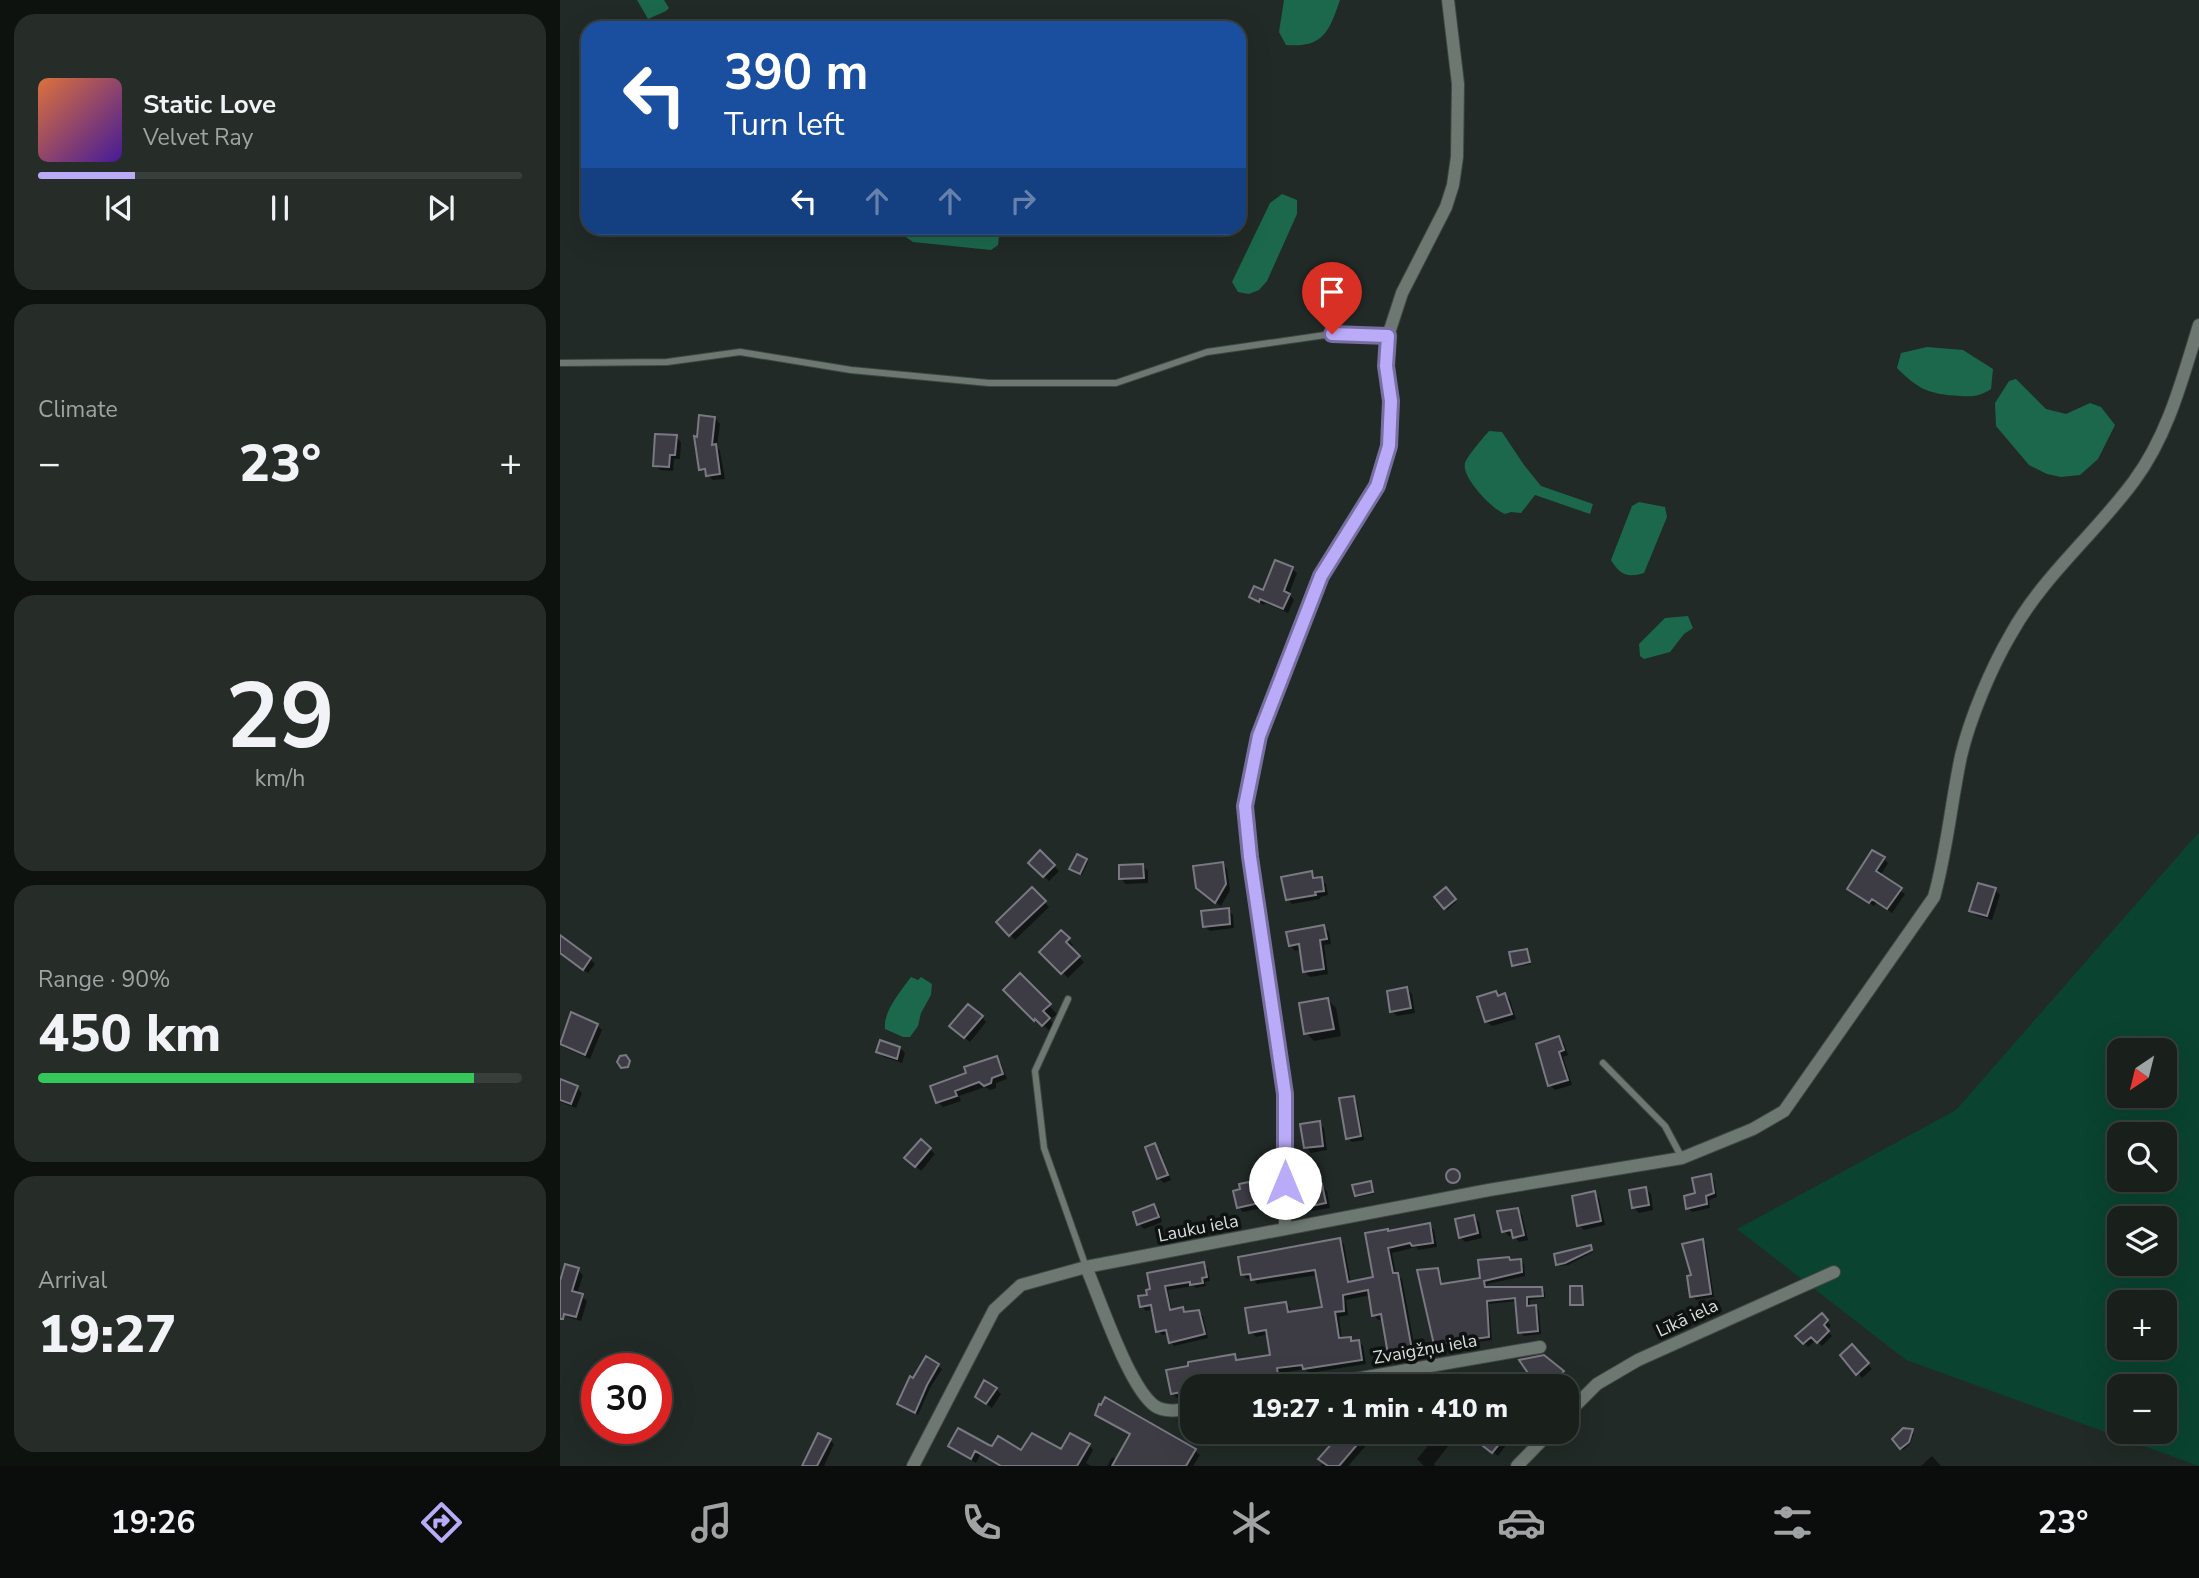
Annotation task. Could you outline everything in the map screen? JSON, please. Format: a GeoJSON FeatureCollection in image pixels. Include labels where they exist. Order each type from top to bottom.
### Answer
{"type":"FeatureCollection","features":[{"type":"Feature","properties":{"kind":"street"},"geometry":{"type":"LineString","coordinates":[[1285,1229],[1285,1094],[1245,806],[1259,736],[1321,576],[1377,486],[1389,446],[1391,401],[1386,366],[1388,336],[1402,293],[1446,207],[1457,157],[1458,84],[1448,0]]}},
{"type":"Feature","properties":{"kind":"street","name":"Lauku iela"},"geometry":{"type":"LineString","coordinates":[[915,1465],[994,1310],[1021,1285],[1086,1267],[1489,1190],[1682,1158],[1754,1129],[1784,1111],[1934,897],[1943,865],[1961,755],[1983,691],[2011,633],[2045,583],[2134,482],[2158,442],[2173,408],[2199,326]]}},
{"type":"Feature","properties":{"kind":"street"},"geometry":{"type":"LineString","coordinates":[[1086,1267],[1135,1385],[1156,1408],[1180,1409]]}},
{"type":"Feature","properties":{"kind":"street","name":"Līkā iela"},"geometry":{"type":"LineString","coordinates":[[1579,1402],[1597,1384],[1637,1360],[1834,1272]]}},
{"type":"Feature","properties":{"kind":"street","name":"Zvaigžņu iela"},"geometry":{"type":"LineString","coordinates":[[1384,1374],[1540,1347]]}},
{"type":"Feature","properties":{"kind":"street"},"geometry":{"type":"LineString","coordinates":[[1517,1466],[1538,1444]]}},
{"type":"Feature","properties":{"kind":"lane"},"geometry":{"type":"LineString","coordinates":[[560,363],[667,362],[740,352],[851,370],[989,383],[1116,383],[1207,352],[1332,334],[1388,336]]}},
{"type":"Feature","properties":{"kind":"lane"},"geometry":{"type":"LineString","coordinates":[[1068,999],[1035,1071],[1044,1148],[1086,1267]]}},
{"type":"Feature","properties":{"kind":"lane"},"geometry":{"type":"LineString","coordinates":[[1603,1063],[1665,1126],[1682,1158]]}},
{"type":"Feature","properties":{"kind":"shaded area"},"geometry":{"type":"Polygon","coordinates":[[[637,0],[664,0],[669,8],[648,19],[637,0]]]}},
{"type":"Feature","properties":{"kind":"shaded area"},"geometry":{"type":"Polygon","coordinates":[[[1284,0],[1340,0],[1323,36],[1308,44],[1286,45],[1279,32],[1284,0]]]}},
{"type":"Feature","properties":{"kind":"shaded area"},"geometry":{"type":"Polygon","coordinates":[[[1282,194],[1297,200],[1297,214],[1267,281],[1259,290],[1249,294],[1238,292],[1232,282],[1270,203],[1282,194]]]}},
{"type":"Feature","properties":{"kind":"shaded area"},"geometry":{"type":"Polygon","coordinates":[[[903,235],[999,235],[998,245],[991,250],[913,242],[903,235]]]}},
{"type":"Feature","properties":{"kind":"shaded area"},"geometry":{"type":"Polygon","coordinates":[[[1927,347],[1963,350],[1993,369],[1991,389],[1980,395],[1965,396],[1940,394],[1918,386],[1897,368],[1901,353],[1927,347]]]}},
{"type":"Feature","properties":{"kind":"shaded area"},"geometry":{"type":"Polygon","coordinates":[[[2016,379],[2046,409],[2066,414],[2090,403],[2101,407],[2115,425],[2098,459],[2080,475],[2061,477],[2047,474],[2029,465],[1996,426],[1995,403],[2009,381],[2016,379]]]}},
{"type":"Feature","properties":{"kind":"shaded area"},"geometry":{"type":"Polygon","coordinates":[[[1489,431],[1502,432],[1541,486],[1593,504],[1590,514],[1535,495],[1521,513],[1505,514],[1493,506],[1479,492],[1465,469],[1465,463],[1489,431]]]}},
{"type":"Feature","properties":{"kind":"shaded area"},"geometry":{"type":"Polygon","coordinates":[[[1639,502],[1665,507],[1667,517],[1644,573],[1628,575],[1621,572],[1611,560],[1632,506],[1639,502]]]}},
{"type":"Feature","properties":{"kind":"shaded area"},"geometry":{"type":"Polygon","coordinates":[[[1688,616],[1693,628],[1684,634],[1670,652],[1644,659],[1640,656],[1639,644],[1665,618],[1688,616]]]}},
{"type":"Feature","properties":{"kind":"shaded area"},"geometry":{"type":"Polygon","coordinates":[[[2199,832],[2199,1466],[2138,1444],[2177,1444],[2177,1374],[2107,1374],[2107,1433],[1906,1360],[1737,1229],[1956,1110],[2199,832]]]}},
{"type":"Feature","properties":{"kind":"shaded area"},"geometry":{"type":"Polygon","coordinates":[[[911,977],[918,980],[921,977],[932,984],[931,995],[921,1013],[918,1026],[910,1037],[903,1037],[885,1029],[885,1022],[894,1002],[911,977]]]}},
{"type":"Feature","properties":{"kind":"building"},"geometry":{"type":"Polygon","coordinates":[[[699,415],[715,417],[712,445],[716,444],[720,474],[706,476],[705,469],[699,470],[694,436],[697,437],[699,415]]]}},
{"type":"Feature","properties":{"kind":"building"},"geometry":{"type":"Polygon","coordinates":[[[655,434],[677,435],[675,455],[670,455],[669,467],[653,466],[655,434]]]}},
{"type":"Feature","properties":{"kind":"building"},"geometry":{"type":"Polygon","coordinates":[[[1275,560],[1293,567],[1284,591],[1290,594],[1283,609],[1249,597],[1254,586],[1263,590],[1275,560]]]}},
{"type":"Feature","properties":{"kind":"building"},"geometry":{"type":"Polygon","coordinates":[[[1040,850],[1055,865],[1043,877],[1028,863],[1040,850]]]}},
{"type":"Feature","properties":{"kind":"building"},"geometry":{"type":"Polygon","coordinates":[[[1872,850],[1885,857],[1876,871],[1902,888],[1887,909],[1872,899],[1869,903],[1847,889],[1872,850]]]}},
{"type":"Feature","properties":{"kind":"building"},"geometry":{"type":"Polygon","coordinates":[[[1077,854],[1087,859],[1080,874],[1069,869],[1077,854]]]}},
{"type":"Feature","properties":{"kind":"building"},"geometry":{"type":"Polygon","coordinates":[[[1223,862],[1226,884],[1215,903],[1196,888],[1193,866],[1223,862]]]}},
{"type":"Feature","properties":{"kind":"building"},"geometry":{"type":"Polygon","coordinates":[[[1143,864],[1144,878],[1119,879],[1119,865],[1143,864]]]}},
{"type":"Feature","properties":{"kind":"building"},"geometry":{"type":"Polygon","coordinates":[[[1312,871],[1313,878],[1322,877],[1324,891],[1286,900],[1281,877],[1312,871]]]}},
{"type":"Feature","properties":{"kind":"building"},"geometry":{"type":"Polygon","coordinates":[[[1978,883],[1996,888],[1987,916],[1969,911],[1978,883]]]}},
{"type":"Feature","properties":{"kind":"building"},"geometry":{"type":"Polygon","coordinates":[[[1032,887],[1046,901],[1009,936],[996,922],[1032,887]]]}},
{"type":"Feature","properties":{"kind":"building"},"geometry":{"type":"Polygon","coordinates":[[[1446,887],[1456,899],[1444,909],[1434,897],[1446,887]]]}},
{"type":"Feature","properties":{"kind":"building"},"geometry":{"type":"Polygon","coordinates":[[[1229,908],[1230,924],[1203,927],[1201,911],[1229,908]]]}},
{"type":"Feature","properties":{"kind":"building"},"geometry":{"type":"Polygon","coordinates":[[[1324,925],[1327,939],[1320,940],[1324,969],[1303,972],[1299,944],[1289,946],[1286,932],[1324,925]]]}},
{"type":"Feature","properties":{"kind":"building"},"geometry":{"type":"Polygon","coordinates":[[[1061,930],[1070,938],[1066,942],[1080,956],[1061,974],[1039,952],[1061,930]]]}},
{"type":"Feature","properties":{"kind":"building"},"geometry":{"type":"Polygon","coordinates":[[[560,935],[591,958],[583,970],[560,953],[560,935]]]}},
{"type":"Feature","properties":{"kind":"building"},"geometry":{"type":"Polygon","coordinates":[[[1527,949],[1530,962],[1512,966],[1509,952],[1527,949]]]}},
{"type":"Feature","properties":{"kind":"building"},"geometry":{"type":"Polygon","coordinates":[[[1020,973],[1051,1004],[1043,1011],[1050,1018],[1042,1026],[1003,990],[1020,973]]]}},
{"type":"Feature","properties":{"kind":"building"},"geometry":{"type":"Polygon","coordinates":[[[1407,987],[1411,1008],[1390,1012],[1387,991],[1407,987]]]}},
{"type":"Feature","properties":{"kind":"building"},"geometry":{"type":"Polygon","coordinates":[[[1496,991],[1498,996],[1505,993],[1512,1014],[1485,1022],[1477,997],[1496,991]]]}},
{"type":"Feature","properties":{"kind":"building"},"geometry":{"type":"Polygon","coordinates":[[[1328,998],[1334,1029],[1304,1034],[1299,1003],[1328,998]]]}},
{"type":"Feature","properties":{"kind":"building"},"geometry":{"type":"Polygon","coordinates":[[[968,1004],[983,1016],[964,1038],[949,1026],[968,1004]]]}},
{"type":"Feature","properties":{"kind":"building"},"geometry":{"type":"Polygon","coordinates":[[[571,1012],[598,1024],[585,1055],[560,1044],[571,1012]]]}},
{"type":"Feature","properties":{"kind":"building"},"geometry":{"type":"Polygon","coordinates":[[[1559,1036],[1564,1050],[1559,1052],[1568,1080],[1548,1086],[1536,1044],[1559,1036]]]}},
{"type":"Feature","properties":{"kind":"building"},"geometry":{"type":"Polygon","coordinates":[[[880,1040],[900,1047],[897,1059],[876,1052],[880,1040]]]}},
{"type":"Feature","properties":{"kind":"building"},"geometry":{"type":"Polygon","coordinates":[[[626,1055],[630,1061],[628,1067],[621,1068],[617,1062],[620,1056],[626,1055]]]}},
{"type":"Feature","properties":{"kind":"building"},"geometry":{"type":"Polygon","coordinates":[[[997,1056],[1003,1074],[992,1078],[991,1083],[984,1086],[979,1082],[955,1091],[957,1096],[936,1103],[930,1086],[966,1073],[964,1067],[997,1056]]]}},
{"type":"Feature","properties":{"kind":"building"},"geometry":{"type":"Polygon","coordinates":[[[560,1079],[578,1086],[571,1104],[560,1100],[560,1079]]]}},
{"type":"Feature","properties":{"kind":"building"},"geometry":{"type":"Polygon","coordinates":[[[1354,1096],[1361,1136],[1346,1139],[1339,1098],[1354,1096]]]}},
{"type":"Feature","properties":{"kind":"building"},"geometry":{"type":"Polygon","coordinates":[[[1320,1121],[1323,1146],[1304,1148],[1300,1124],[1320,1121]]]}},
{"type":"Feature","properties":{"kind":"building"},"geometry":{"type":"Polygon","coordinates":[[[921,1139],[931,1148],[915,1167],[904,1158],[921,1139]]]}},
{"type":"Feature","properties":{"kind":"building"},"geometry":{"type":"Polygon","coordinates":[[[1155,1143],[1168,1175],[1157,1179],[1145,1147],[1155,1143]]]}},
{"type":"Feature","properties":{"kind":"building"},"geometry":{"type":"Polygon","coordinates":[[[1453,1169],[1458,1171],[1458,1181],[1453,1183],[1448,1181],[1446,1176],[1448,1171],[1453,1169]]]}},
{"type":"Feature","properties":{"kind":"building"},"geometry":{"type":"Polygon","coordinates":[[[1711,1174],[1714,1193],[1706,1196],[1707,1204],[1686,1209],[1684,1196],[1695,1193],[1692,1178],[1711,1174]]]}},
{"type":"Feature","properties":{"kind":"building"},"geometry":{"type":"Polygon","coordinates":[[[1263,1179],[1268,1201],[1237,1208],[1233,1191],[1240,1189],[1239,1184],[1263,1179]]]}},
{"type":"Feature","properties":{"kind":"building"},"geometry":{"type":"Polygon","coordinates":[[[1371,1181],[1373,1192],[1355,1196],[1352,1185],[1371,1181]]]}},
{"type":"Feature","properties":{"kind":"building"},"geometry":{"type":"Polygon","coordinates":[[[1322,1184],[1326,1203],[1306,1207],[1302,1187],[1322,1184]]]}},
{"type":"Feature","properties":{"kind":"building"},"geometry":{"type":"Polygon","coordinates":[[[1646,1187],[1649,1205],[1632,1208],[1629,1190],[1646,1187]]]}},
{"type":"Feature","properties":{"kind":"building"},"geometry":{"type":"Polygon","coordinates":[[[1595,1191],[1601,1221],[1577,1226],[1572,1196],[1595,1191]]]}},
{"type":"Feature","properties":{"kind":"building"},"geometry":{"type":"Polygon","coordinates":[[[1154,1204],[1159,1217],[1137,1225],[1133,1212],[1154,1204]]]}},
{"type":"Feature","properties":{"kind":"building"},"geometry":{"type":"Polygon","coordinates":[[[1518,1208],[1524,1235],[1513,1238],[1511,1230],[1502,1232],[1497,1211],[1518,1208]]]}},
{"type":"Feature","properties":{"kind":"building"},"geometry":{"type":"Polygon","coordinates":[[[1474,1215],[1478,1233],[1459,1238],[1455,1219],[1474,1215]]]}},
{"type":"Feature","properties":{"kind":"building"},"geometry":{"type":"Polygon","coordinates":[[[1430,1223],[1433,1243],[1412,1246],[1410,1243],[1388,1248],[1393,1273],[1398,1273],[1412,1350],[1388,1354],[1381,1314],[1372,1316],[1368,1290],[1343,1295],[1344,1311],[1335,1312],[1339,1338],[1351,1337],[1351,1341],[1359,1340],[1362,1360],[1303,1369],[1302,1365],[1277,1368],[1278,1374],[1180,1374],[1180,1392],[1171,1394],[1166,1370],[1188,1366],[1188,1362],[1235,1354],[1236,1360],[1270,1355],[1266,1330],[1249,1333],[1245,1308],[1286,1302],[1288,1312],[1322,1307],[1315,1270],[1251,1280],[1250,1274],[1241,1275],[1238,1257],[1340,1238],[1348,1282],[1373,1277],[1365,1233],[1430,1223]]]}},
{"type":"Feature","properties":{"kind":"building"},"geometry":{"type":"Polygon","coordinates":[[[1703,1239],[1711,1294],[1690,1297],[1687,1276],[1691,1275],[1682,1244],[1703,1239]]]}},
{"type":"Feature","properties":{"kind":"building"},"geometry":{"type":"Polygon","coordinates":[[[1591,1245],[1592,1250],[1556,1265],[1554,1254],[1591,1245]]]}},
{"type":"Feature","properties":{"kind":"building"},"geometry":{"type":"Polygon","coordinates":[[[1509,1257],[1510,1260],[1521,1259],[1522,1272],[1484,1281],[1485,1287],[1542,1287],[1543,1296],[1527,1297],[1527,1306],[1536,1305],[1538,1331],[1518,1333],[1515,1298],[1487,1301],[1489,1337],[1434,1345],[1417,1270],[1438,1268],[1441,1284],[1480,1278],[1478,1260],[1509,1257]]]}},
{"type":"Feature","properties":{"kind":"building"},"geometry":{"type":"Polygon","coordinates":[[[1204,1262],[1207,1277],[1202,1278],[1203,1283],[1165,1286],[1170,1310],[1183,1307],[1184,1312],[1199,1310],[1205,1334],[1169,1343],[1166,1330],[1156,1332],[1151,1305],[1140,1307],[1138,1296],[1147,1295],[1146,1290],[1150,1289],[1147,1273],[1204,1262]]]}},
{"type":"Feature","properties":{"kind":"building"},"geometry":{"type":"Polygon","coordinates":[[[565,1264],[579,1268],[572,1291],[583,1294],[576,1317],[564,1314],[563,1319],[560,1319],[560,1281],[565,1264]]]}},
{"type":"Feature","properties":{"kind":"building"},"geometry":{"type":"Polygon","coordinates":[[[1570,1286],[1582,1286],[1583,1305],[1570,1305],[1570,1286]]]}},
{"type":"Feature","properties":{"kind":"building"},"geometry":{"type":"Polygon","coordinates":[[[1822,1313],[1828,1320],[1824,1325],[1829,1331],[1817,1343],[1811,1337],[1803,1344],[1795,1336],[1822,1313]]]}},
{"type":"Feature","properties":{"kind":"building"},"geometry":{"type":"Polygon","coordinates":[[[1852,1344],[1869,1363],[1856,1375],[1840,1355],[1852,1344]]]}},
{"type":"Feature","properties":{"kind":"building"},"geometry":{"type":"Polygon","coordinates":[[[1544,1355],[1564,1371],[1561,1374],[1529,1374],[1519,1360],[1544,1355]]]}},
{"type":"Feature","properties":{"kind":"building"},"geometry":{"type":"Polygon","coordinates":[[[926,1356],[939,1364],[915,1413],[897,1404],[910,1376],[913,1378],[926,1356]]]}},
{"type":"Feature","properties":{"kind":"building"},"geometry":{"type":"Polygon","coordinates":[[[984,1380],[997,1388],[986,1404],[975,1397],[984,1380]]]}},
{"type":"Feature","properties":{"kind":"building"},"geometry":{"type":"Polygon","coordinates":[[[1105,1397],[1180,1440],[1180,1444],[1187,1444],[1196,1449],[1186,1466],[1112,1466],[1130,1434],[1095,1415],[1099,1404],[1101,1405],[1105,1397]]]}},
{"type":"Feature","properties":{"kind":"building"},"geometry":{"type":"Polygon","coordinates":[[[958,1428],[989,1445],[992,1446],[998,1436],[1021,1450],[1032,1433],[1061,1449],[1070,1433],[1090,1444],[1077,1466],[1001,1466],[975,1451],[971,1459],[948,1446],[958,1428]]]}},
{"type":"Feature","properties":{"kind":"building"},"geometry":{"type":"Polygon","coordinates":[[[1903,1428],[1913,1429],[1909,1442],[1900,1449],[1892,1439],[1903,1428]]]}},
{"type":"Feature","properties":{"kind":"building"},"geometry":{"type":"Polygon","coordinates":[[[818,1433],[831,1439],[817,1466],[802,1466],[818,1433]]]}},
{"type":"Feature","properties":{"kind":"building"},"geometry":{"type":"Polygon","coordinates":[[[1331,1444],[1358,1444],[1339,1466],[1328,1466],[1318,1459],[1331,1444]]]}},
{"type":"Feature","properties":{"kind":"building"},"geometry":{"type":"Polygon","coordinates":[[[1480,1444],[1499,1444],[1492,1453],[1480,1444]]]}},
{"type":"Feature","properties":{"kind":"route"},"geometry":{"type":"LineString","coordinates":[[1285,1183],[1285,1094],[1245,806],[1259,736],[1321,576],[1377,486],[1389,446],[1391,401],[1386,366],[1388,336],[1332,334]]}}]}
